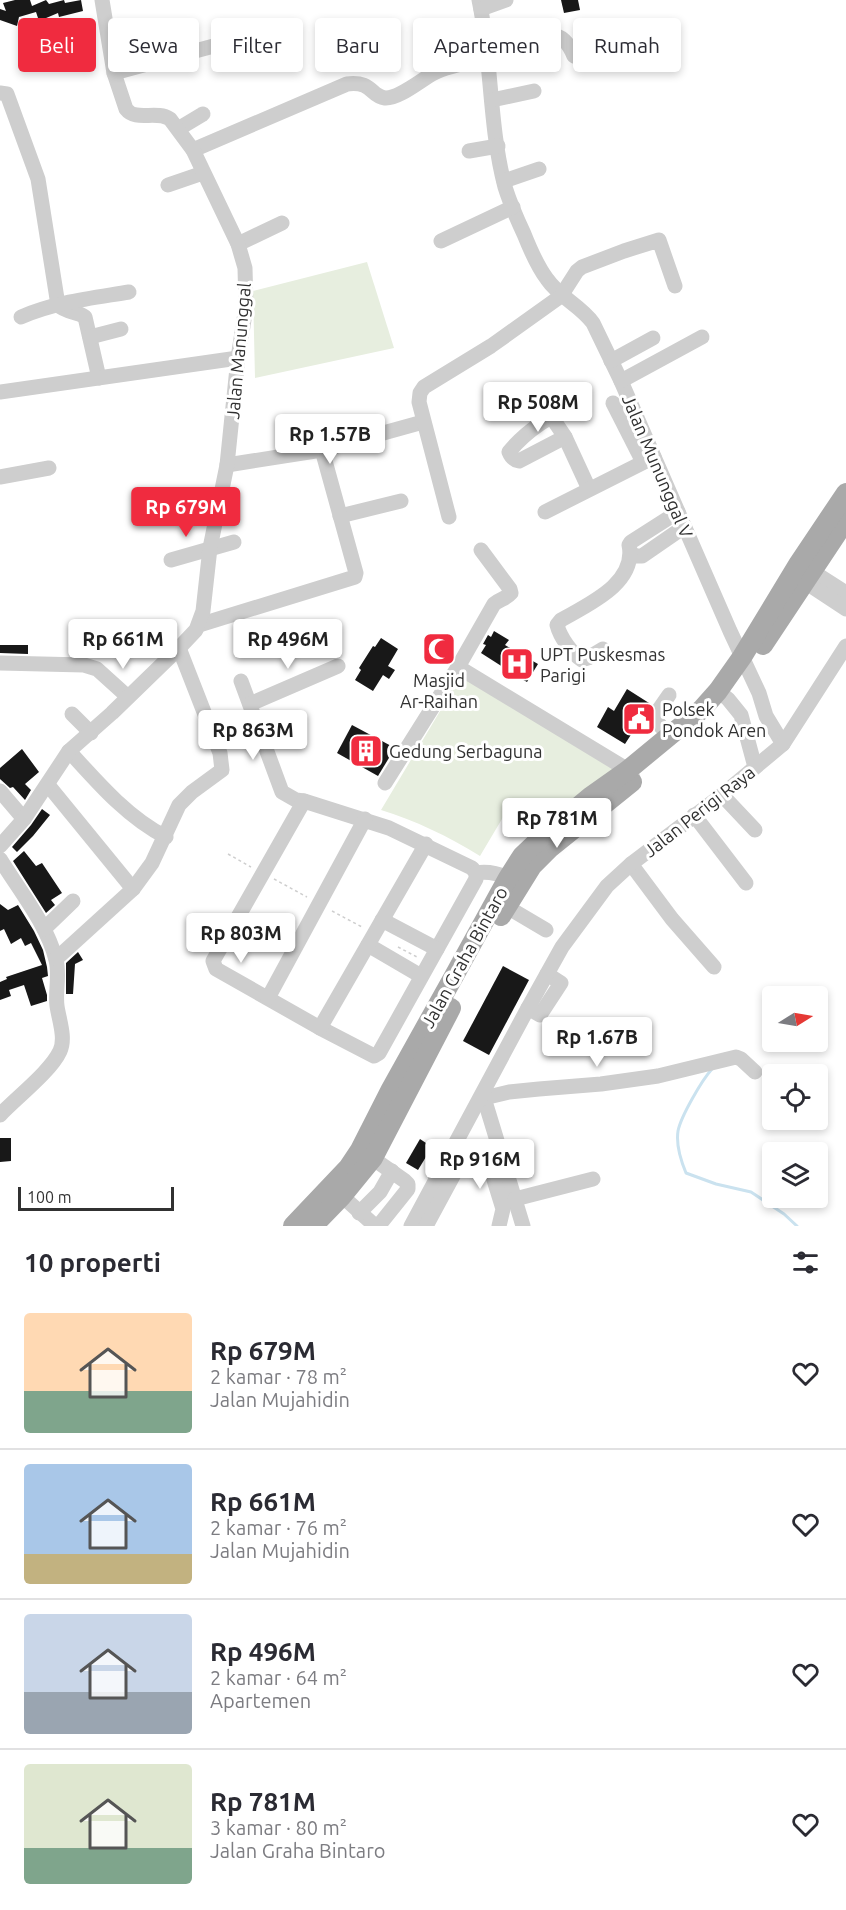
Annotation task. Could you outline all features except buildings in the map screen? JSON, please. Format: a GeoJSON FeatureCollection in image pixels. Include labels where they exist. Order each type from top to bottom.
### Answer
{"type":"FeatureCollection","features":[{"type":"Feature","properties":{"kind":"main road","name":"Jalan Graha Bintaro"},"geometry":{"type":"LineString","coordinates":[[459,979],[508,878],[522,856],[590,797],[631,775],[711,718],[723,695],[802,572],[846,493]]}},
{"type":"Feature","properties":{"kind":"main road","name":"Jalan Graha Bintaro"},"geometry":{"type":"LineString","coordinates":[[802,572],[846,520]]}},
{"type":"Feature","properties":{"kind":"main road","name":"Jalan Graha Bintaro"},"geometry":{"type":"LineString","coordinates":[[313,1226],[342,1196],[366,1154],[391,1089],[532,866],[670,736],[723,695]]}},
{"type":"Feature","properties":{"kind":"main road","name":"Jalan Graha Bintaro"},"geometry":{"type":"LineString","coordinates":[[293,1226],[348,1168],[366,1154]]}},
{"type":"Feature","properties":{"kind":"street","name":"Jalan Manunggal"},"geometry":{"type":"LineString","coordinates":[[102,0],[114,73],[126,109],[134,116],[158,114],[165,116],[178,129],[193,150],[238,244],[245,268],[246,293],[227,465],[210,548],[203,611],[199,625]]}},
{"type":"Feature","properties":{"kind":"street"},"geometry":{"type":"LineString","coordinates":[[480,5],[506,0]]}},
{"type":"Feature","properties":{"kind":"street"},"geometry":{"type":"LineString","coordinates":[[561,38],[568,42],[573,54]]}},
{"type":"Feature","properties":{"kind":"street"},"geometry":{"type":"LineString","coordinates":[[114,73],[211,47]]}},
{"type":"Feature","properties":{"kind":"street"},"geometry":{"type":"LineString","coordinates":[[193,150],[347,84],[364,84],[378,95],[388,97],[408,90],[436,72]]}},
{"type":"Feature","properties":{"kind":"street","name":"Jalan Mununggal V"},"geometry":{"type":"LineString","coordinates":[[489,72],[504,181],[538,265],[561,296],[589,318],[611,361],[621,381],[648,459],[678,512],[759,693],[766,716],[783,744]]}},
{"type":"Feature","properties":{"kind":"street"},"geometry":{"type":"LineString","coordinates":[[492,100],[534,91]]}},
{"type":"Feature","properties":{"kind":"street"},"geometry":{"type":"LineString","coordinates":[[0,93],[7,94],[38,179],[58,305],[64,310],[82,315],[87,321],[99,378]]}},
{"type":"Feature","properties":{"kind":"street"},"geometry":{"type":"LineString","coordinates":[[178,129],[203,114]]}},
{"type":"Feature","properties":{"kind":"street"},"geometry":{"type":"LineString","coordinates":[[469,151],[498,146]]}},
{"type":"Feature","properties":{"kind":"street"},"geometry":{"type":"LineString","coordinates":[[504,181],[539,169]]}},
{"type":"Feature","properties":{"kind":"street"},"geometry":{"type":"LineString","coordinates":[[168,185],[203,173]]}},
{"type":"Feature","properties":{"kind":"street"},"geometry":{"type":"LineString","coordinates":[[441,241],[513,207]]}},
{"type":"Feature","properties":{"kind":"street"},"geometry":{"type":"LineString","coordinates":[[238,244],[282,223]]}},
{"type":"Feature","properties":{"kind":"street"},"geometry":{"type":"LineString","coordinates":[[449,517],[423,423],[419,402],[420,393],[424,387],[491,345],[561,296],[582,267],[656,240],[660,241],[675,286]]}},
{"type":"Feature","properties":{"kind":"street"},"geometry":{"type":"LineString","coordinates":[[21,317],[58,305],[129,292]]}},
{"type":"Feature","properties":{"kind":"street"},"geometry":{"type":"LineString","coordinates":[[90,337],[121,329]]}},
{"type":"Feature","properties":{"kind":"street"},"geometry":{"type":"LineString","coordinates":[[621,381],[702,337]]}},
{"type":"Feature","properties":{"kind":"street"},"geometry":{"type":"LineString","coordinates":[[611,361],[653,338]]}},
{"type":"Feature","properties":{"kind":"street"},"geometry":{"type":"LineString","coordinates":[[0,392],[238,358]]}},
{"type":"Feature","properties":{"kind":"street"},"geometry":{"type":"LineString","coordinates":[[565,437],[519,461],[512,458],[509,452],[534,427],[581,399]]}},
{"type":"Feature","properties":{"kind":"street"},"geometry":{"type":"LineString","coordinates":[[545,512],[648,459],[613,403]]}},
{"type":"Feature","properties":{"kind":"street"},"geometry":{"type":"LineString","coordinates":[[551,416],[565,437],[589,489]]}},
{"type":"Feature","properties":{"kind":"street"},"geometry":{"type":"LineString","coordinates":[[227,465],[322,450],[423,423]]}},
{"type":"Feature","properties":{"kind":"street"},"geometry":{"type":"LineString","coordinates":[[0,846],[24,819],[69,751],[91,733],[179,648],[199,625],[355,577],[356,573],[322,450]]}},
{"type":"Feature","properties":{"kind":"street"},"geometry":{"type":"LineString","coordinates":[[0,477],[49,468]]}},
{"type":"Feature","properties":{"kind":"street"},"geometry":{"type":"LineString","coordinates":[[340,516],[400,501]]}},
{"type":"Feature","properties":{"kind":"street"},"geometry":{"type":"LineString","coordinates":[[171,517],[218,508]]}},
{"type":"Feature","properties":{"kind":"street"},"geometry":{"type":"LineString","coordinates":[[678,512],[631,542],[629,545],[631,552],[634,556],[642,556],[684,527]]}},
{"type":"Feature","properties":{"kind":"street"},"geometry":{"type":"LineString","coordinates":[[171,560],[234,542]]}},
{"type":"Feature","properties":{"kind":"street"},"geometry":{"type":"LineString","coordinates":[[385,783],[458,667],[494,604],[511,593],[481,550]]}},
{"type":"Feature","properties":{"kind":"street"},"geometry":{"type":"LineString","coordinates":[[603,649],[588,658],[582,660],[578,658],[558,625],[561,620],[615,587],[625,574],[631,552]]}},
{"type":"Feature","properties":{"kind":"street"},"geometry":{"type":"LineString","coordinates":[[802,572],[846,593]]}},
{"type":"Feature","properties":{"kind":"street"},"geometry":{"type":"LineString","coordinates":[[802,572],[846,609]]}},
{"type":"Feature","properties":{"kind":"street","name":"Jalan Perigi Raya"},"geometry":{"type":"LineString","coordinates":[[411,1226],[562,947],[607,886],[631,864],[722,795],[783,744],[846,646]]}},
{"type":"Feature","properties":{"kind":"street"},"geometry":{"type":"LineString","coordinates":[[56,959],[133,889],[152,863],[179,805],[221,772],[223,766],[179,648]]}},
{"type":"Feature","properties":{"kind":"street"},"geometry":{"type":"LineString","coordinates":[[0,663],[84,665],[97,669],[128,697]]}},
{"type":"Feature","properties":{"kind":"street"},"geometry":{"type":"LineString","coordinates":[[250,704],[338,666]]}},
{"type":"Feature","properties":{"kind":"street"},"geometry":{"type":"LineString","coordinates":[[458,667],[631,775]]}},
{"type":"Feature","properties":{"kind":"street"},"geometry":{"type":"LineString","coordinates":[[241,681],[282,792],[296,800],[304,801],[365,819],[426,844],[472,868],[476,873],[476,879],[377,1056],[320,1028],[216,969],[213,961],[304,801]]}},
{"type":"Feature","properties":{"kind":"street"},"geometry":{"type":"LineString","coordinates":[[669,695],[653,718],[670,736]]}},
{"type":"Feature","properties":{"kind":"street"},"geometry":{"type":"LineString","coordinates":[[723,695],[741,715],[755,767]]}},
{"type":"Feature","properties":{"kind":"street"},"geometry":{"type":"LineString","coordinates":[[72,714],[91,733]]}},
{"type":"Feature","properties":{"kind":"street"},"geometry":{"type":"LineString","coordinates":[[69,751],[88,773],[127,810],[166,837]]}},
{"type":"Feature","properties":{"kind":"street"},"geometry":{"type":"LineString","coordinates":[[48,784],[133,889]]}},
{"type":"Feature","properties":{"kind":"street"},"geometry":{"type":"LineString","coordinates":[[0,791],[24,819]]}},
{"type":"Feature","properties":{"kind":"street"},"geometry":{"type":"LineString","coordinates":[[722,795],[755,830]]}},
{"type":"Feature","properties":{"kind":"street"},"geometry":{"type":"LineString","coordinates":[[694,815],[746,883]]}},
{"type":"Feature","properties":{"kind":"street"},"geometry":{"type":"LineString","coordinates":[[268,998],[365,819]]}},
{"type":"Feature","properties":{"kind":"street"},"geometry":{"type":"LineString","coordinates":[[320,1028],[426,844]]}},
{"type":"Feature","properties":{"kind":"street"},"geometry":{"type":"LineString","coordinates":[[0,859],[44,929],[56,959],[58,966],[56,1004],[62,1032],[61,1050],[52,1063],[1,1111]]}},
{"type":"Feature","properties":{"kind":"street"},"geometry":{"type":"LineString","coordinates":[[631,864],[672,919],[714,967]]}},
{"type":"Feature","properties":{"kind":"street"},"geometry":{"type":"LineString","coordinates":[[476,873],[484,871],[508,878]]}},
{"type":"Feature","properties":{"kind":"street"},"geometry":{"type":"LineString","coordinates":[[44,929],[74,901]]}},
{"type":"Feature","properties":{"kind":"street"},"geometry":{"type":"LineString","coordinates":[[507,907],[546,930]]}},
{"type":"Feature","properties":{"kind":"street"},"geometry":{"type":"LineString","coordinates":[[382,920],[436,949]]}},
{"type":"Feature","properties":{"kind":"street"},"geometry":{"type":"LineString","coordinates":[[368,945],[425,970],[459,979]]}},
{"type":"Feature","properties":{"kind":"street"},"geometry":{"type":"LineString","coordinates":[[524,1226],[482,1098],[519,1091],[601,1084],[658,1076],[736,1057],[755,1072]]}},
{"type":"Feature","properties":{"kind":"street"},"geometry":{"type":"LineString","coordinates":[[426,1226],[466,1152],[470,1149],[478,1149],[486,1154],[503,1209],[499,1226]]}},
{"type":"Feature","properties":{"kind":"street"},"geometry":{"type":"LineString","coordinates":[[342,1196],[373,1224],[380,1224],[408,1189],[405,1181],[366,1154]]}},
{"type":"Feature","properties":{"kind":"street"},"geometry":{"type":"LineString","coordinates":[[359,1213],[380,1192],[392,1171]]}},
{"type":"Feature","properties":{"kind":"street"},"geometry":{"type":"LineString","coordinates":[[515,1199],[593,1179]]}},
{"type":"Feature","properties":{"kind":"green space"},"geometry":{"type":"Polygon","coordinates":[[[367,262],[394,348],[255,378],[253,291],[367,262]]]}},
{"type":"Feature","properties":{"kind":"green space"},"geometry":{"type":"Polygon","coordinates":[[[461,676],[618,770],[549,826],[512,802],[480,856],[432,830],[381,810],[461,676]]]}},
{"type":"Feature","properties":{"kind":"waterway"},"geometry":{"type":"LineString","coordinates":[[712,1069],[692,1098],[678,1131],[679,1152],[686,1173],[716,1184],[751,1192],[784,1214],[797,1226]]}},
{"type":"Feature","properties":{"kind":"place","name":"Masjid Ar-Raihan"},"geometry":{"type":"Point","coordinates":[439,649]}},
{"type":"Feature","properties":{"kind":"place","name":"UPT Puskesmas Parigi"},"geometry":{"type":"Point","coordinates":[517,664]}},
{"type":"Feature","properties":{"kind":"place","name":"Polsek Pondok Aren"},"geometry":{"type":"Point","coordinates":[639,719]}},
{"type":"Feature","properties":{"kind":"place","name":"Gedung Serbaguna"},"geometry":{"type":"Point","coordinates":[366,751]}}]}
